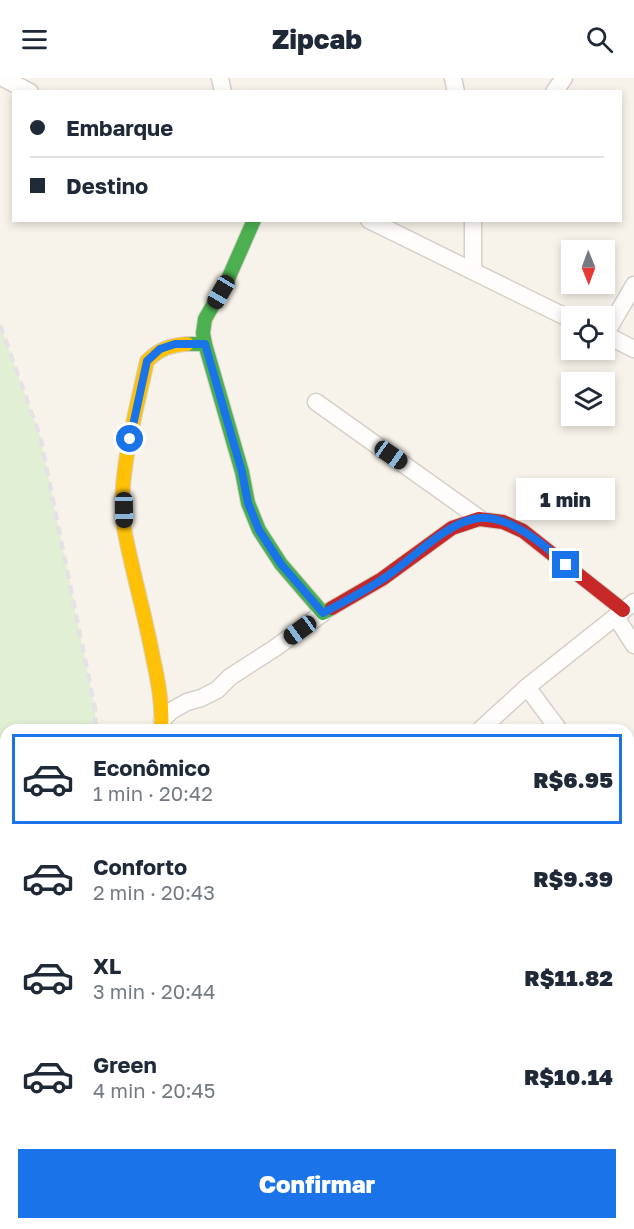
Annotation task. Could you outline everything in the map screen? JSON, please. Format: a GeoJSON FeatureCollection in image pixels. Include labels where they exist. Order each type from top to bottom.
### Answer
{"type":"FeatureCollection","features":[{"type":"Feature","properties":{"kind":"street"},"geometry":{"type":"LineString","coordinates":[[3,78],[26,90]]}},
{"type":"Feature","properties":{"kind":"street"},"geometry":{"type":"LineString","coordinates":[[253,222],[228,279],[205,319],[203,333],[242,472],[248,503],[259,530],[281,564],[323,613]]}},
{"type":"Feature","properties":{"kind":"street"},"geometry":{"type":"LineString","coordinates":[[373,222],[561,315]]}},
{"type":"Feature","properties":{"kind":"street"},"geometry":{"type":"LineString","coordinates":[[473,222],[473,271]]}},
{"type":"Feature","properties":{"kind":"street"},"geometry":{"type":"LineString","coordinates":[[615,318],[634,285]]}},
{"type":"Feature","properties":{"kind":"street"},"geometry":{"type":"LineString","coordinates":[[615,340],[634,349]]}},
{"type":"Feature","properties":{"kind":"street"},"geometry":{"type":"LineString","coordinates":[[162,724],[158,682],[124,526],[123,493],[133,423],[147,361],[160,349],[175,344],[205,344]]}},
{"type":"Feature","properties":{"kind":"street"},"geometry":{"type":"LineString","coordinates":[[316,402],[479,518]]}},
{"type":"Feature","properties":{"kind":"street"},"geometry":{"type":"LineString","coordinates":[[163,724],[171,711],[217,690],[230,677],[323,613],[391,573],[429,543],[452,529],[479,518],[494,519],[528,535],[625,610],[634,645]]}},
{"type":"Feature","properties":{"kind":"street"},"geometry":{"type":"LineString","coordinates":[[487,724],[527,687],[625,610]]}},
{"type":"Feature","properties":{"kind":"street"},"geometry":{"type":"LineString","coordinates":[[527,687],[555,724]]}},
{"type":"Feature","properties":{"kind":"green space"},"geometry":{"type":"Polygon","coordinates":[[[0,325],[40,436],[95,709],[96,724],[0,724],[0,325]]]}},
{"type":"Feature","properties":{"kind":"railway"},"geometry":{"type":"LineString","coordinates":[[0,325],[40,436],[95,709],[96,724]]}},
{"type":"Feature","properties":{"kind":"traffic: fast"},"geometry":{"type":"LineString","coordinates":[[187,344],[205,344],[203,333],[205,319],[228,279],[253,222]]}},
{"type":"Feature","properties":{"kind":"traffic: fast"},"geometry":{"type":"LineString","coordinates":[[205,344],[242,472],[248,503],[259,530],[281,564],[323,613],[332,608]]}},
{"type":"Feature","properties":{"kind":"traffic: slow"},"geometry":{"type":"LineString","coordinates":[[161,724],[157,676],[124,528],[123,489],[129,444],[147,361],[166,348],[187,344]]}},
{"type":"Feature","properties":{"kind":"traffic: jam"},"geometry":{"type":"LineString","coordinates":[[332,608],[382,579],[452,528],[479,519],[503,522],[523,531],[623,610]]}},
{"type":"Feature","properties":{"kind":"route"},"geometry":{"type":"LineString","coordinates":[[130,439],[147,361],[160,349],[175,344],[205,344],[242,472],[248,503],[259,530],[281,564],[323,613],[391,573],[429,543],[452,529],[479,518],[507,523],[549,549],[566,565]]}}]}
